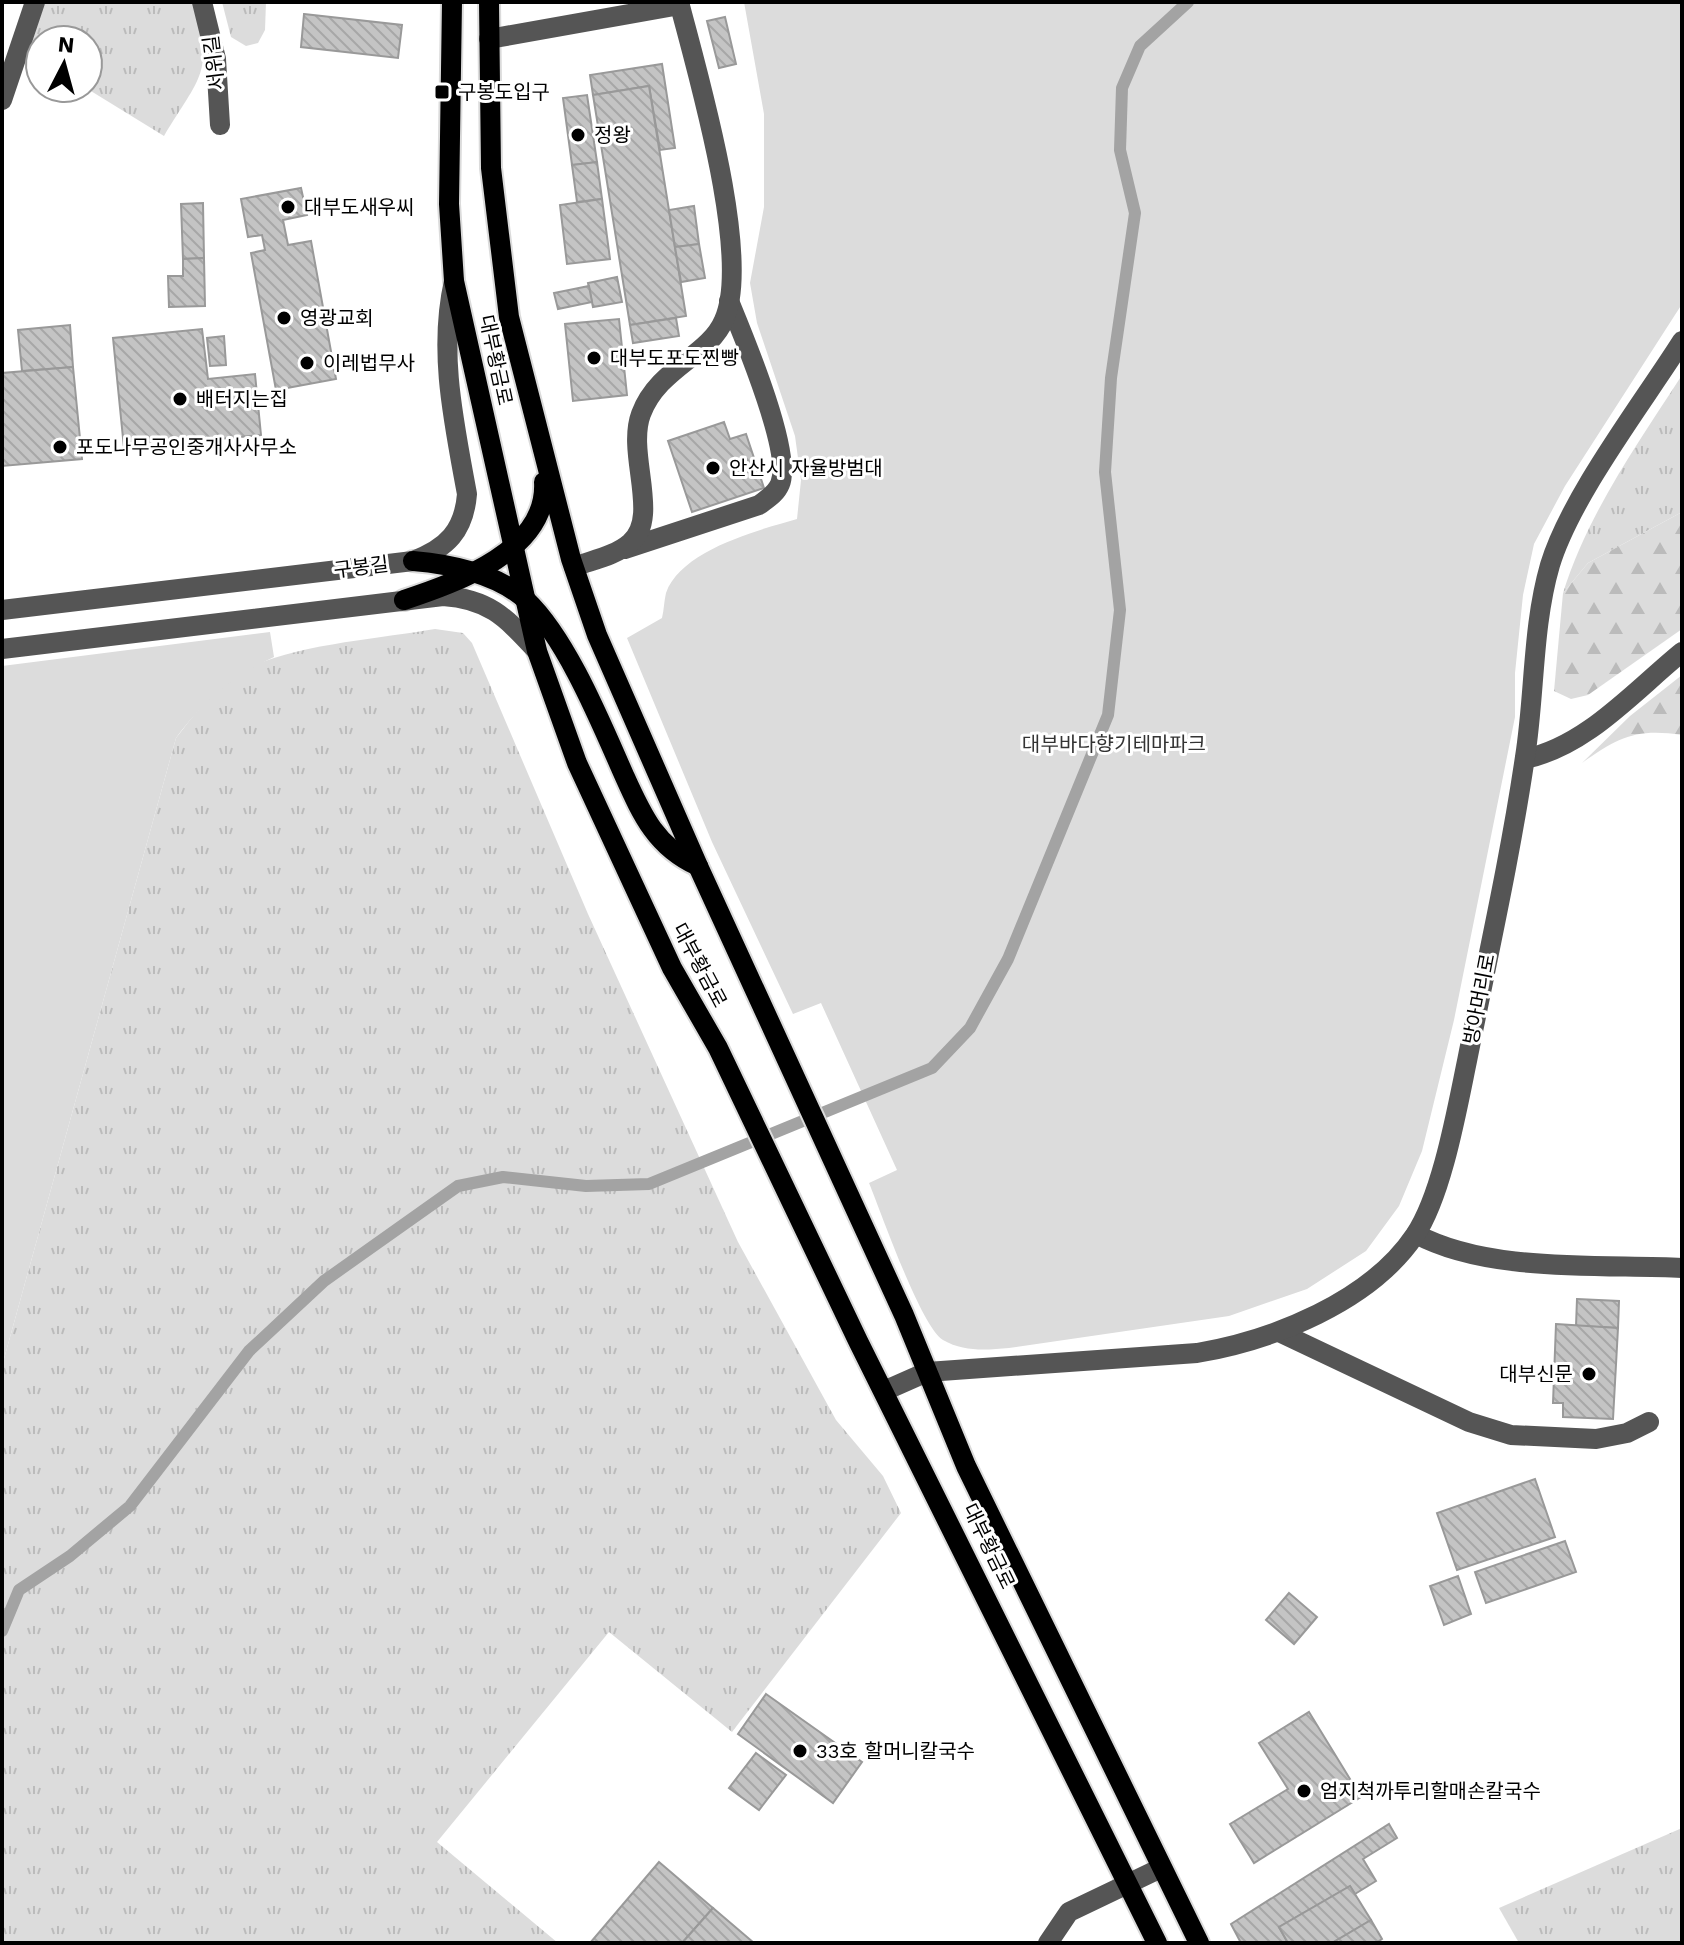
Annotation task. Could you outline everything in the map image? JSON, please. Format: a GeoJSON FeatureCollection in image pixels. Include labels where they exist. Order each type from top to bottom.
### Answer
{"type":"FeatureCollection","features":[{"type":"Feature","properties":{"kind":"main road","name":"대부황금로"},"geometry":{"type":"LineString","coordinates":[[452,2],[449,204],[454,281],[537,651],[577,763],[672,968],[718,1048],[797,1216],[1157,1943]]}},
{"type":"Feature","properties":{"kind":"main road","name":"대부황금로"},"geometry":{"type":"LineString","coordinates":[[489,2],[491,168],[509,317],[574,567],[621,693],[848,1193],[966,1466],[1199,1943]]}},
{"type":"Feature","properties":{"kind":"main road"},"geometry":{"type":"LineString","coordinates":[[404,600],[474,571],[513,547],[529,531],[542,512],[543,450]]}},
{"type":"Feature","properties":{"kind":"main road"},"geometry":{"type":"LineString","coordinates":[[413,561],[474,571],[525,600],[571,664],[645,822],[671,850],[698,866]]}},
{"type":"Feature","properties":{"kind":"street"},"geometry":{"type":"LineString","coordinates":[[2,100],[35,2]]}},
{"type":"Feature","properties":{"kind":"street","name":"서위길"},"geometry":{"type":"LineString","coordinates":[[202,2],[216,59],[220,125]]}},
{"type":"Feature","properties":{"kind":"street"},"geometry":{"type":"LineString","coordinates":[[489,39],[680,4],[728,228],[729,301],[781,445],[781,483],[772,497],[759,505],[574,567]]}},
{"type":"Feature","properties":{"kind":"street","name":"구봉길"},"geometry":{"type":"LineString","coordinates":[[2,610],[413,561],[439,551],[455,535],[465,516],[467,494],[445,350],[446,316],[454,281]]}},
{"type":"Feature","properties":{"kind":"street"},"geometry":{"type":"LineString","coordinates":[[614,553],[630,543],[640,531],[645,513],[637,468],[636,437],[640,415],[652,392],[671,370],[715,335],[729,301]]}},
{"type":"Feature","properties":{"kind":"street","name":"방아머리로"},"geometry":{"type":"LineString","coordinates":[[884,1391],[927,1372],[1197,1353],[1239,1346],[1326,1310],[1363,1286],[1416,1234],[1430,1204],[1460,1096],[1525,759],[1544,595],[1558,544],[1682,341]]}},
{"type":"Feature","properties":{"kind":"street","name":"구봉길"},"geometry":{"type":"LineString","coordinates":[[2,649],[404,600],[468,598],[492,607],[537,651]]}},
{"type":"Feature","properties":{"kind":"street"},"geometry":{"type":"LineString","coordinates":[[1525,759],[1552,753],[1575,741],[1682,652]]}},
{"type":"Feature","properties":{"kind":"street"},"geometry":{"type":"LineString","coordinates":[[1416,1234],[1440,1247],[1494,1260],[1682,1268]]}},
{"type":"Feature","properties":{"kind":"street"},"geometry":{"type":"LineString","coordinates":[[1279,1332],[1469,1422],[1511,1435],[1596,1439],[1627,1433],[1649,1422]]}},
{"type":"Feature","properties":{"kind":"street"},"geometry":{"type":"LineString","coordinates":[[1048,1943],[1069,1912],[1161,1868]]}},
{"type":"Feature","properties":{"kind":"green space"},"geometry":{"type":"Polygon","coordinates":[[[43,2],[193,2],[203,44],[200,73],[164,136],[104,99],[104,24],[35,24],[43,2]]]}},
{"type":"Feature","properties":{"kind":"green space"},"geometry":{"type":"Polygon","coordinates":[[[222,2],[266,2],[265,30],[258,43],[246,46],[231,37],[222,2]]]}},
{"type":"Feature","properties":{"kind":"green space","name":"대부바다향기테마파크"},"geometry":{"type":"Polygon","coordinates":[[[744,2],[1682,2],[1682,304],[1565,486],[1534,544],[1523,595],[1515,673],[1515,717],[1454,1020],[1422,1151],[1399,1206],[1366,1251],[1307,1289],[1229,1316],[1009,1348],[967,1348],[943,1340],[934,1331],[913,1292],[869,1183],[897,1170],[821,1003],[793,1014],[712,842],[627,638],[662,618],[666,593],[674,578],[687,565],[723,544],[797,519],[801,480],[795,436],[757,323],[750,283],[764,207],[764,114],[744,2]]]}},
{"type":"Feature","properties":{"kind":"green space"},"geometry":{"type":"Polygon","coordinates":[[[1682,375],[1682,512],[1588,563],[1563,593],[1600,507],[1682,375]]]}},
{"type":"Feature","properties":{"kind":"green space"},"geometry":{"type":"Polygon","coordinates":[[[1682,512],[1682,629],[1588,695],[1571,699],[1554,691],[1563,593],[1588,563],[1682,512]]]}},
{"type":"Feature","properties":{"kind":"green space"},"geometry":{"type":"Polygon","coordinates":[[[435,629],[463,633],[472,643],[588,914],[738,1242],[836,1420],[883,1476],[901,1513],[732,1732],[609,1632],[437,1842],[558,1943],[2,1943],[2,1366],[176,738],[219,689],[255,665],[304,650],[435,629]]]}},
{"type":"Feature","properties":{"kind":"green space"},"geometry":{"type":"Polygon","coordinates":[[[270,632],[274,657],[219,691],[176,738],[2,1366],[2,666],[270,632]]]}},
{"type":"Feature","properties":{"kind":"green space"},"geometry":{"type":"Polygon","coordinates":[[[1682,675],[1682,735],[1652,733],[1629,737],[1582,763],[1630,716],[1682,675]]]}},
{"type":"Feature","properties":{"kind":"green space"},"geometry":{"type":"Polygon","coordinates":[[[1682,1828],[1682,1943],[1519,1943],[1499,1908],[1682,1828]]]}},
{"type":"Feature","properties":{"kind":"building"},"geometry":{"type":"Polygon","coordinates":[[[304,14],[402,25],[398,58],[301,47],[304,14]]]}},
{"type":"Feature","properties":{"kind":"building"},"geometry":{"type":"Polygon","coordinates":[[[725,17],[736,64],[719,68],[707,21],[725,17]]]}},
{"type":"Feature","properties":{"kind":"building"},"geometry":{"type":"Polygon","coordinates":[[[662,64],[675,148],[660,150],[649,86],[593,95],[590,75],[662,64]]]}},
{"type":"Feature","properties":{"kind":"building"},"geometry":{"type":"Polygon","coordinates":[[[649,86],[686,316],[630,325],[593,95],[649,86]]]}},
{"type":"Feature","properties":{"kind":"building"},"geometry":{"type":"Polygon","coordinates":[[[587,95],[597,162],[572,165],[563,98],[587,95]]]}},
{"type":"Feature","properties":{"kind":"building"},"geometry":{"type":"Polygon","coordinates":[[[597,162],[602,199],[577,202],[572,165],[597,162]]]}},
{"type":"Feature","properties":{"kind":"building"},"geometry":{"type":"Polygon","coordinates":[[[301,188],[307,215],[283,220],[288,245],[311,241],[336,379],[276,390],[251,253],[265,250],[262,235],[248,237],[241,199],[301,188]]]}},
{"type":"Feature","properties":{"kind":"building"},"geometry":{"type":"Polygon","coordinates":[[[602,199],[610,259],[567,264],[560,205],[602,199]]]}},
{"type":"Feature","properties":{"kind":"building"},"geometry":{"type":"Polygon","coordinates":[[[203,203],[204,258],[183,259],[181,204],[203,203]]]}},
{"type":"Feature","properties":{"kind":"building"},"geometry":{"type":"Polygon","coordinates":[[[694,206],[699,244],[675,247],[669,210],[694,206]]]}},
{"type":"Feature","properties":{"kind":"building"},"geometry":{"type":"Polygon","coordinates":[[[699,244],[705,278],[681,282],[675,247],[699,244]]]}},
{"type":"Feature","properties":{"kind":"building"},"geometry":{"type":"Polygon","coordinates":[[[204,258],[205,306],[169,307],[168,276],[183,276],[183,259],[204,258]]]}},
{"type":"Feature","properties":{"kind":"building"},"geometry":{"type":"Polygon","coordinates":[[[617,277],[622,302],[593,307],[588,283],[617,277]]]}},
{"type":"Feature","properties":{"kind":"building"},"geometry":{"type":"Polygon","coordinates":[[[589,286],[592,302],[558,309],[554,293],[589,286]]]}},
{"type":"Feature","properties":{"kind":"building"},"geometry":{"type":"Polygon","coordinates":[[[676,318],[679,336],[633,343],[630,325],[676,318]]]}},
{"type":"Feature","properties":{"kind":"building"},"geometry":{"type":"Polygon","coordinates":[[[619,319],[627,395],[573,401],[565,324],[619,319]]]}},
{"type":"Feature","properties":{"kind":"building"},"geometry":{"type":"Polygon","coordinates":[[[70,325],[73,367],[22,371],[18,330],[70,325]]]}},
{"type":"Feature","properties":{"kind":"building"},"geometry":{"type":"Polygon","coordinates":[[[202,329],[208,379],[255,374],[261,435],[124,448],[113,338],[202,329]]]}},
{"type":"Feature","properties":{"kind":"building"},"geometry":{"type":"Polygon","coordinates":[[[224,336],[226,365],[210,366],[207,338],[224,336]]]}},
{"type":"Feature","properties":{"kind":"building"},"geometry":{"type":"Polygon","coordinates":[[[73,367],[82,459],[2,466],[2,373],[73,367]]]}},
{"type":"Feature","properties":{"kind":"building"},"geometry":{"type":"Polygon","coordinates":[[[724,422],[730,439],[746,434],[764,488],[692,512],[668,441],[724,422]]]}},
{"type":"Feature","properties":{"kind":"building"},"geometry":{"type":"Polygon","coordinates":[[[1577,1299],[1619,1301],[1618,1328],[1576,1326],[1577,1299]]]}},
{"type":"Feature","properties":{"kind":"building"},"geometry":{"type":"Polygon","coordinates":[[[1556,1324],[1618,1328],[1613,1419],[1563,1417],[1563,1403],[1553,1403],[1556,1324]]]}},
{"type":"Feature","properties":{"kind":"building"},"geometry":{"type":"Polygon","coordinates":[[[1535,1479],[1555,1537],[1457,1570],[1437,1513],[1535,1479]]]}},
{"type":"Feature","properties":{"kind":"building"},"geometry":{"type":"Polygon","coordinates":[[[1565,1541],[1576,1572],[1486,1603],[1475,1572],[1565,1541]]]}},
{"type":"Feature","properties":{"kind":"building"},"geometry":{"type":"Polygon","coordinates":[[[1458,1576],[1471,1614],[1444,1625],[1430,1586],[1458,1576]]]}},
{"type":"Feature","properties":{"kind":"building"},"geometry":{"type":"Polygon","coordinates":[[[1289,1593],[1317,1617],[1294,1644],[1266,1620],[1289,1593]]]}},
{"type":"Feature","properties":{"kind":"building"},"geometry":{"type":"Polygon","coordinates":[[[766,1694],[862,1762],[833,1803],[738,1734],[766,1694]]]}},
{"type":"Feature","properties":{"kind":"building"},"geometry":{"type":"Polygon","coordinates":[[[1309,1712],[1361,1797],[1254,1863],[1230,1824],[1288,1789],[1259,1743],[1309,1712]]]}},
{"type":"Feature","properties":{"kind":"building"},"geometry":{"type":"Polygon","coordinates":[[[756,1753],[786,1775],[759,1810],[729,1788],[756,1753]]]}},
{"type":"Feature","properties":{"kind":"building"},"geometry":{"type":"Polygon","coordinates":[[[1389,1824],[1397,1838],[1363,1859],[1376,1881],[1355,1894],[1350,1886],[1279,1927],[1288,1943],[1241,1943],[1231,1924],[1389,1824]]]}},
{"type":"Feature","properties":{"kind":"building"},"geometry":{"type":"Polygon","coordinates":[[[659,1862],[713,1908],[682,1943],[590,1943],[659,1862]]]}},
{"type":"Feature","properties":{"kind":"building"},"geometry":{"type":"Polygon","coordinates":[[[1350,1886],[1371,1920],[1332,1943],[1288,1943],[1279,1927],[1350,1886]]]}},
{"type":"Feature","properties":{"kind":"building"},"geometry":{"type":"Polygon","coordinates":[[[713,1908],[754,1943],[682,1943],[713,1908]]]}},
{"type":"Feature","properties":{"kind":"building"},"geometry":{"type":"Polygon","coordinates":[[[1371,1920],[1382,1939],[1376,1943],[1332,1943],[1371,1920]]]}},
{"type":"Feature","properties":{"kind":"waterway"},"geometry":{"type":"LineString","coordinates":[[2,1631],[19,1590],[70,1556],[130,1506],[249,1351],[324,1281],[458,1186],[503,1177],[586,1186],[649,1184],[932,1068],[970,1028],[1008,959],[1108,715],[1120,610],[1105,472],[1111,378],[1135,213],[1120,150],[1122,88],[1140,46],[1188,2]]}},
{"type":"Feature","properties":{"kind":"place","name":"구봉도입구"},"geometry":{"type":"Point","coordinates":[442,92]}},
{"type":"Feature","properties":{"kind":"place","name":"정왕"},"geometry":{"type":"Point","coordinates":[578,135]}},
{"type":"Feature","properties":{"kind":"place","name":"대부도새우씨"},"geometry":{"type":"Point","coordinates":[288,207]}},
{"type":"Feature","properties":{"kind":"place","name":"영광교회"},"geometry":{"type":"Point","coordinates":[284,318]}},
{"type":"Feature","properties":{"kind":"place","name":"대부도포도찐빵"},"geometry":{"type":"Point","coordinates":[594,358]}},
{"type":"Feature","properties":{"kind":"place","name":"이레법무사"},"geometry":{"type":"Point","coordinates":[307,363]}},
{"type":"Feature","properties":{"kind":"place","name":"배터지는집"},"geometry":{"type":"Point","coordinates":[180,399]}},
{"type":"Feature","properties":{"kind":"place","name":"포도나무공인중개사사무소"},"geometry":{"type":"Point","coordinates":[60,447]}},
{"type":"Feature","properties":{"kind":"place","name":"안산시 자율방범대"},"geometry":{"type":"Point","coordinates":[713,468]}},
{"type":"Feature","properties":{"kind":"place","name":"대부신문"},"geometry":{"type":"Point","coordinates":[1589,1374]}},
{"type":"Feature","properties":{"kind":"place","name":"33호 할머니칼국수"},"geometry":{"type":"Point","coordinates":[800,1751]}},
{"type":"Feature","properties":{"kind":"place","name":"엄지척까투리할매손칼국수"},"geometry":{"type":"Point","coordinates":[1304,1791]}}]}
